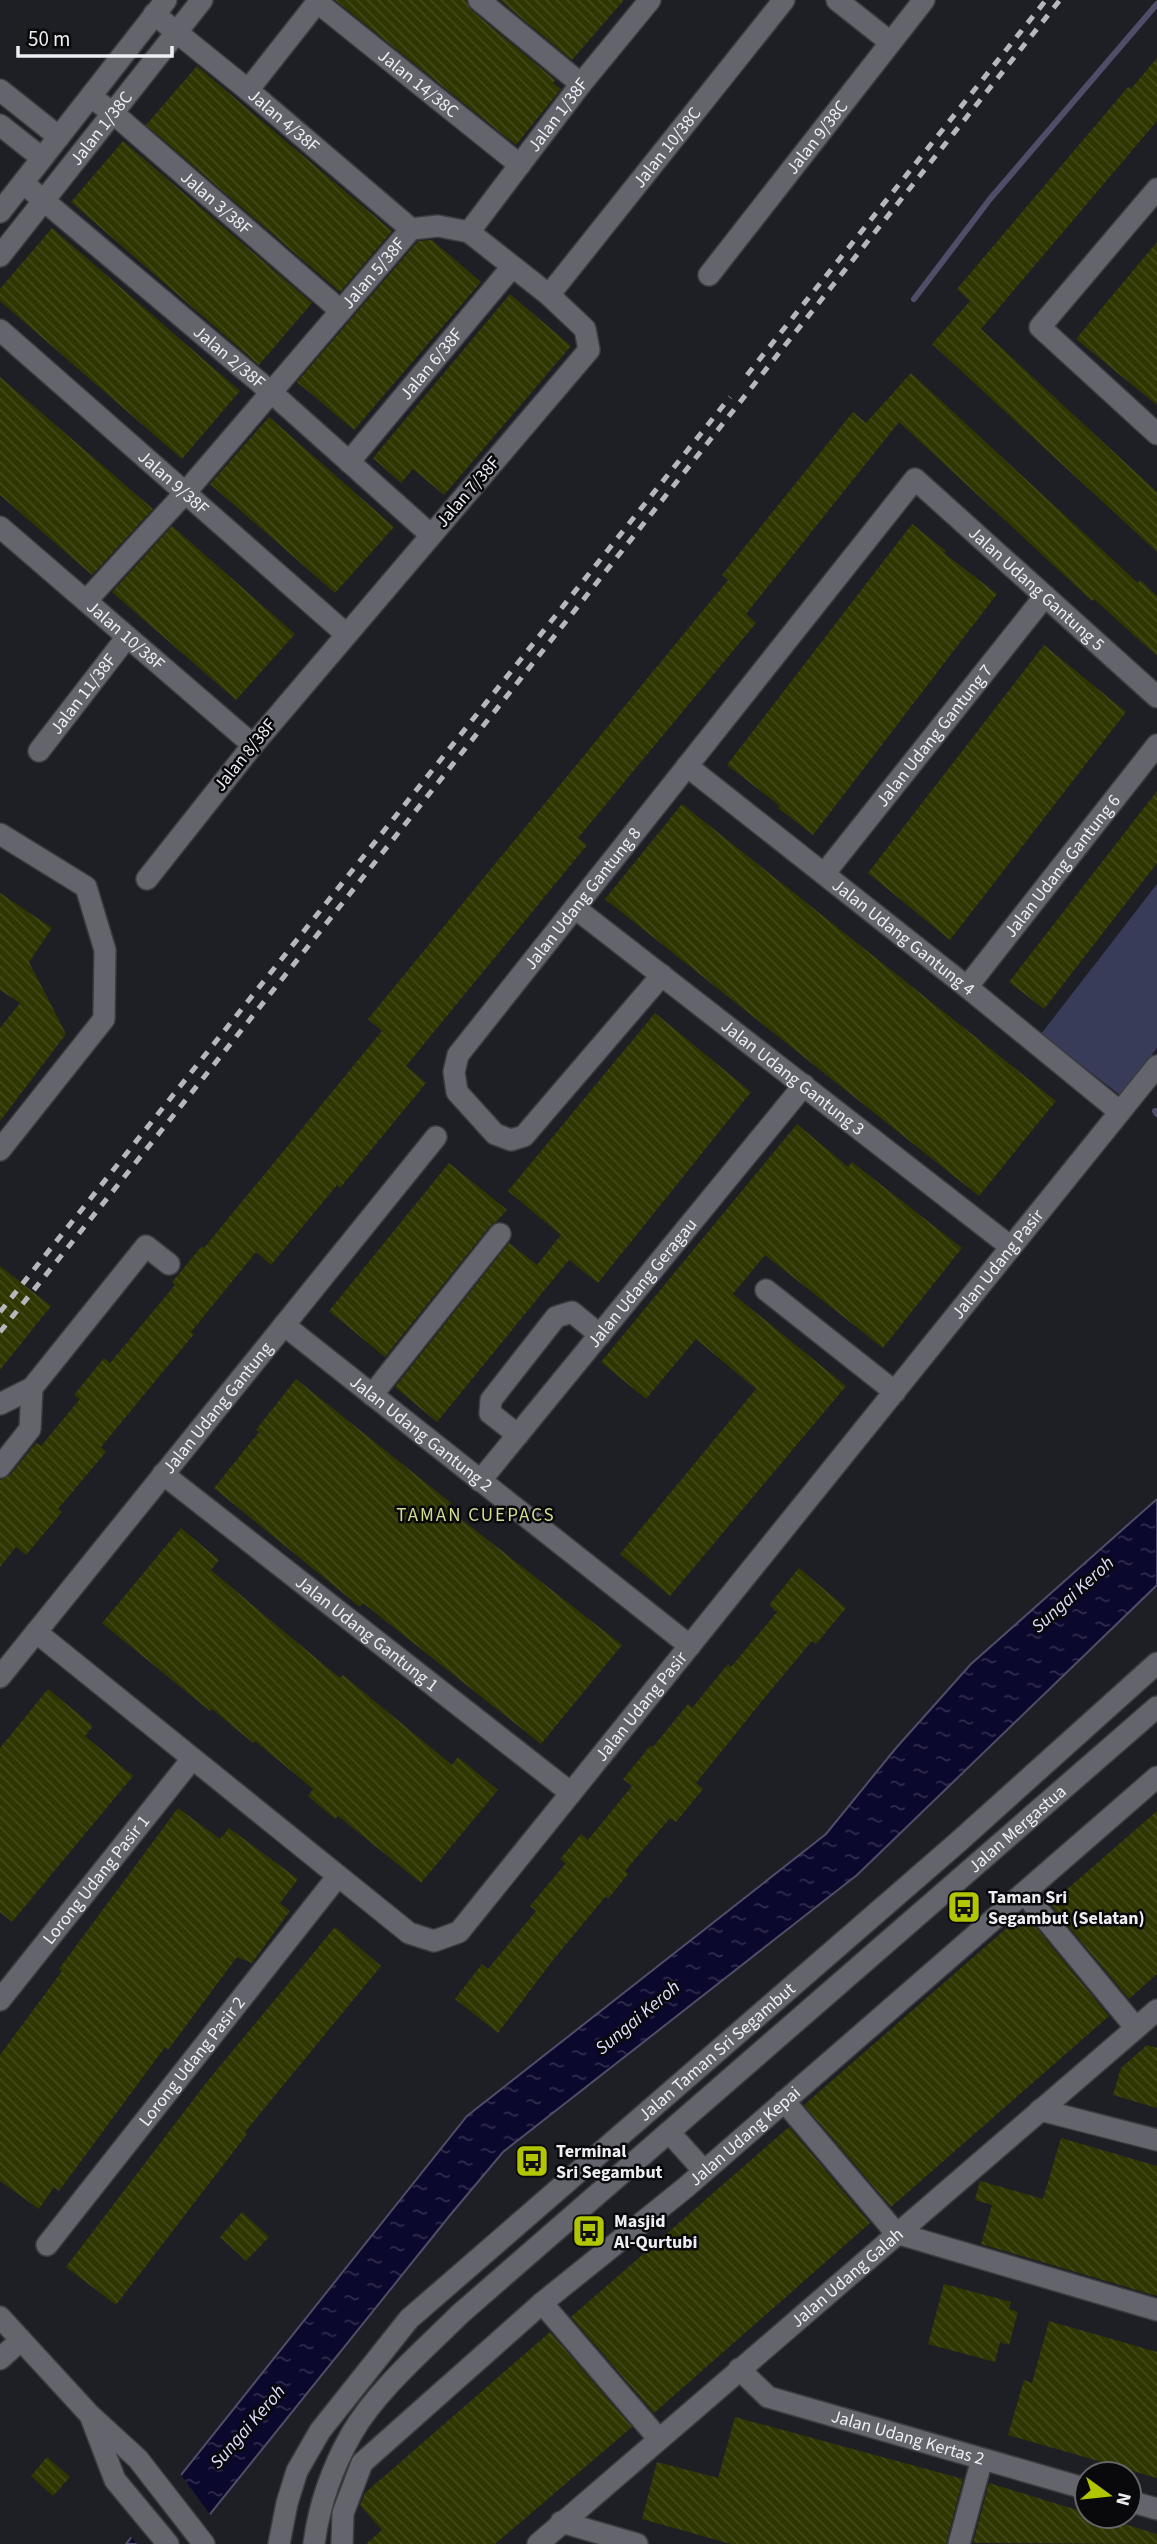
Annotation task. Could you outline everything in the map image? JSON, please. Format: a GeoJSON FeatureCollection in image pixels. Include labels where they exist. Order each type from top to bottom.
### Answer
{"type":"FeatureCollection","features":[{"type":"Feature","properties":{"kind":"street","name":"Jalan 1/38C"},"geometry":{"type":"LineString","coordinates":[[0,256],[202,0]]}},
{"type":"Feature","properties":{"kind":"street"},"geometry":{"type":"LineString","coordinates":[[479,0],[581,84]]}},
{"type":"Feature","properties":{"kind":"street","name":"Jalan 1/38F"},"geometry":{"type":"LineString","coordinates":[[469,232],[581,84],[650,0]]}},
{"type":"Feature","properties":{"kind":"street","name":"Jalan 10/38C"},"geometry":{"type":"LineString","coordinates":[[549,295],[784,0]]}},
{"type":"Feature","properties":{"kind":"street"},"geometry":{"type":"LineString","coordinates":[[837,0],[890,42]]}},
{"type":"Feature","properties":{"kind":"street","name":"Jalan 9/38C"},"geometry":{"type":"LineString","coordinates":[[709,275],[924,0]]}},
{"type":"Feature","properties":{"kind":"street"},"geometry":{"type":"LineString","coordinates":[[248,90],[318,1]]}},
{"type":"Feature","properties":{"kind":"street","name":"Jalan 14/38C"},"geometry":{"type":"LineString","coordinates":[[318,1],[520,165]]}},
{"type":"Feature","properties":{"kind":"street","name":"Jalan 1/38C"},"geometry":{"type":"LineString","coordinates":[[0,212],[160,7]]}},
{"type":"Feature","properties":{"kind":"street","name":"Jalan 4/38F"},"geometry":{"type":"LineString","coordinates":[[160,7],[177,32],[411,229]]}},
{"type":"Feature","properties":{"kind":"street"},"geometry":{"type":"LineString","coordinates":[[0,90],[59,137]]}},
{"type":"Feature","properties":{"kind":"street","name":"Jalan 3/38F"},"geometry":{"type":"LineString","coordinates":[[91,97],[113,113],[341,311]]}},
{"type":"Feature","properties":{"kind":"street"},"geometry":{"type":"LineString","coordinates":[[0,125],[42,158]]}},
{"type":"Feature","properties":{"kind":"street","name":"Jalan 2/38F"},"geometry":{"type":"LineString","coordinates":[[23,183],[271,393],[431,535]]}},
{"type":"Feature","properties":{"kind":"street"},"geometry":{"type":"LineString","coordinates":[[1157,189],[1040,327],[1157,434]]}},
{"type":"Feature","properties":{"kind":"street","name":"Jalan 5/38F"},"geometry":{"type":"LineString","coordinates":[[86,601],[185,493],[411,229],[438,226],[469,232],[549,295],[585,329],[589,350]]}},
{"type":"Feature","properties":{"kind":"street","name":"Jalan 6/38F"},"geometry":{"type":"LineString","coordinates":[[349,462],[512,267]]}},
{"type":"Feature","properties":{"kind":"street","name":"Jalan 9/38F"},"geometry":{"type":"LineString","coordinates":[[0,330],[346,634]]}},
{"type":"Feature","properties":{"kind":"street","name":"Jalan 7/38F"},"geometry":{"type":"LineString","coordinates":[[346,634],[589,350]]}},
{"type":"Feature","properties":{"kind":"street","name":"Jalan Udang Gantung 5"},"geometry":{"type":"LineString","coordinates":[[915,479],[1157,696]]}},
{"type":"Feature","properties":{"kind":"street","name":"Jalan Udang Gantung 8"},"geometry":{"type":"LineString","coordinates":[[662,975],[524,1136],[511,1140],[495,1134],[457,1092],[454,1072],[458,1055],[915,479]]}},
{"type":"Feature","properties":{"kind":"street","name":"Jalan 10/38F"},"geometry":{"type":"LineString","coordinates":[[2,533],[86,601],[253,745]]}},
{"type":"Feature","properties":{"kind":"street","name":"Jalan Udang Gantung 7"},"geometry":{"type":"LineString","coordinates":[[824,874],[1045,596]]}},
{"type":"Feature","properties":{"kind":"street","name":"Jalan 8/38F"},"geometry":{"type":"LineString","coordinates":[[147,879],[253,745],[346,634]]}},
{"type":"Feature","properties":{"kind":"street","name":"Jalan 11/38F"},"geometry":{"type":"LineString","coordinates":[[39,751],[127,637]]}},
{"type":"Feature","properties":{"kind":"street","name":"Jalan Udang Gantung 6"},"geometry":{"type":"LineString","coordinates":[[967,987],[1157,745]]}},
{"type":"Feature","properties":{"kind":"street","name":"Jalan Udang Gantung 4"},"geometry":{"type":"LineString","coordinates":[[687,766],[967,987],[1120,1112]]}},
{"type":"Feature","properties":{"kind":"street"},"geometry":{"type":"LineString","coordinates":[[0,834],[86,887],[105,950],[104,1018],[0,1150]]}},
{"type":"Feature","properties":{"kind":"street","name":"Jalan Udang Gantung 3"},"geometry":{"type":"LineString","coordinates":[[575,908],[1011,1247]]}},
{"type":"Feature","properties":{"kind":"street","name":"Jalan Udang Pasir"},"geometry":{"type":"LineString","coordinates":[[36,1632],[409,1933],[434,1941],[459,1932],[1157,1066]]}},
{"type":"Feature","properties":{"kind":"street","name":"Jalan Udang Geragau"},"geometry":{"type":"LineString","coordinates":[[480,1481],[804,1085]]}},
{"type":"Feature","properties":{"kind":"street","name":"Jalan Udang Gantung"},"geometry":{"type":"LineString","coordinates":[[0,1677],[436,1137]]}},
{"type":"Feature","properties":{"kind":"street"},"geometry":{"type":"LineString","coordinates":[[372,1395],[500,1234]]}},
{"type":"Feature","properties":{"kind":"street"},"geometry":{"type":"LineString","coordinates":[[0,1404],[32,1388],[146,1246],[169,1264]]}},
{"type":"Feature","properties":{"kind":"street"},"geometry":{"type":"LineString","coordinates":[[766,1290],[895,1392]]}},
{"type":"Feature","properties":{"kind":"street"},"geometry":{"type":"LineString","coordinates":[[518,1436],[490,1413],[491,1400],[556,1317],[572,1312],[600,1335]]}},
{"type":"Feature","properties":{"kind":"street","name":"Jalan Udang Gantung 2"},"geometry":{"type":"LineString","coordinates":[[284,1325],[690,1646]]}},
{"type":"Feature","properties":{"kind":"street"},"geometry":{"type":"LineString","coordinates":[[0,1467],[30,1429],[32,1388]]}},
{"type":"Feature","properties":{"kind":"street","name":"Jalan Udang Gantung 1"},"geometry":{"type":"LineString","coordinates":[[163,1474],[571,1793]]}},
{"type":"Feature","properties":{"kind":"street","name":"Jalan Taman Sri Segambut"},"geometry":{"type":"LineString","coordinates":[[279,2544],[286,2503],[298,2471],[320,2431],[409,2319],[957,1843],[1157,1663]]}},
{"type":"Feature","properties":{"kind":"street","name":"Jalan Mergastua"},"geometry":{"type":"LineString","coordinates":[[817,2001],[1157,1707]]}},
{"type":"Feature","properties":{"kind":"street","name":"Lorong Udang Pasir 1"},"geometry":{"type":"LineString","coordinates":[[0,2000],[192,1759]]}},
{"type":"Feature","properties":{"kind":"street","name":"Jalan Udang Kepai"},"geometry":{"type":"LineString","coordinates":[[342,2544],[343,2513],[362,2463],[542,2304],[704,2171],[1157,1777]]}},
{"type":"Feature","properties":{"kind":"street","name":"Lorong Udang Pasir 2"},"geometry":{"type":"LineString","coordinates":[[47,2245],[338,1876]]}},
{"type":"Feature","properties":{"kind":"street"},"geometry":{"type":"LineString","coordinates":[[1024,1893],[1136,2028]]}},
{"type":"Feature","properties":{"kind":"street","name":"Jalan Taman Sri Segambut"},"geometry":{"type":"LineString","coordinates":[[314,2544],[318,2512],[336,2466],[353,2431],[385,2390],[460,2314],[817,2001]]}},
{"type":"Feature","properties":{"kind":"street","name":"Jalan Udang Galah"},"geometry":{"type":"LineString","coordinates":[[538,2544],[1157,2010]]}},
{"type":"Feature","properties":{"kind":"street"},"geometry":{"type":"LineString","coordinates":[[784,2101],[897,2234],[1157,2310]]}},
{"type":"Feature","properties":{"kind":"street"},"geometry":{"type":"LineString","coordinates":[[1040,2110],[1157,2140]]}},
{"type":"Feature","properties":{"kind":"street"},"geometry":{"type":"LineString","coordinates":[[669,2132],[704,2171]]}},
{"type":"Feature","properties":{"kind":"street"},"geometry":{"type":"LineString","coordinates":[[542,2304],[659,2438]]}},
{"type":"Feature","properties":{"kind":"street"},"geometry":{"type":"LineString","coordinates":[[0,2317],[90,2415],[138,2459],[204,2544]]}},
{"type":"Feature","properties":{"kind":"street"},"geometry":{"type":"LineString","coordinates":[[0,2359],[21,2340]]}},
{"type":"Feature","properties":{"kind":"street","name":"Jalan Udang Kertas 2"},"geometry":{"type":"LineString","coordinates":[[739,2369],[768,2396],[1073,2485]]}},
{"type":"Feature","properties":{"kind":"street"},"geometry":{"type":"LineString","coordinates":[[90,2415],[115,2480],[168,2544]]}},
{"type":"Feature","properties":{"kind":"street"},"geometry":{"type":"LineString","coordinates":[[958,2544],[982,2459]]}},
{"type":"Feature","properties":{"kind":"street"},"geometry":{"type":"LineString","coordinates":[[561,2522],[637,2544]]}},
{"type":"Feature","properties":{"kind":"shaded area"},"geometry":{"type":"Polygon","coordinates":[[[1157,884],[1157,1048],[1120,1095],[1041,1034],[1157,884]]]}},
{"type":"Feature","properties":{"kind":"water","name":"Sungai Keroh"},"geometry":{"type":"Polygon","coordinates":[[[1157,1499],[1157,1585],[857,1875],[503,2152],[186,2544],[126,2544],[467,2116],[826,1834],[896,1748],[971,1664],[1157,1499]]]}},
{"type":"Feature","properties":{"kind":"pier"},"geometry":{"type":"Polygon","coordinates":[[[179,2472],[212,2517],[191,2544],[137,2544],[129,2535],[179,2472]]]}},
{"type":"Feature","properties":{"kind":"building"},"geometry":{"type":"Polygon","coordinates":[[[335,0],[466,0],[471,10],[555,80],[553,83],[561,89],[516,145],[335,0]]]}},
{"type":"Feature","properties":{"kind":"building"},"geometry":{"type":"Polygon","coordinates":[[[500,0],[624,0],[572,60],[500,0]]]}},
{"type":"Feature","properties":{"kind":"building"},"geometry":{"type":"Polygon","coordinates":[[[1157,58],[1157,121],[981,329],[1157,492],[1157,552],[932,344],[970,301],[957,289],[1128,87],[1131,89],[1157,58]]]}},
{"type":"Feature","properties":{"kind":"building"},"geometry":{"type":"Polygon","coordinates":[[[197,66],[392,231],[340,292],[146,125],[197,66]]]}},
{"type":"Feature","properties":{"kind":"building"},"geometry":{"type":"Polygon","coordinates":[[[123,141],[312,303],[259,365],[71,202],[123,141]]]}},
{"type":"Feature","properties":{"kind":"building"},"geometry":{"type":"Polygon","coordinates":[[[52,228],[240,391],[182,459],[0,301],[0,289],[52,228]]]}},
{"type":"Feature","properties":{"kind":"building"},"geometry":{"type":"Polygon","coordinates":[[[432,240],[481,282],[354,430],[297,382],[418,241],[432,240]]]}},
{"type":"Feature","properties":{"kind":"building"},"geometry":{"type":"Polygon","coordinates":[[[1157,242],[1157,405],[1076,339],[1157,242]]]}},
{"type":"Feature","properties":{"kind":"building"},"geometry":{"type":"Polygon","coordinates":[[[510,294],[571,346],[444,495],[413,469],[401,483],[373,458],[510,294]]]}},
{"type":"Feature","properties":{"kind":"building"},"geometry":{"type":"Polygon","coordinates":[[[911,373],[1138,583],[1140,580],[1157,596],[1157,656],[1094,599],[1092,601],[899,422],[746,614],[756,623],[578,838],[587,845],[406,1066],[426,1083],[340,1188],[337,1185],[271,1265],[256,1252],[191,1332],[194,1334],[101,1447],[106,1452],[58,1509],[62,1512],[26,1555],[16,1547],[0,1567],[0,1480],[10,1475],[36,1443],[41,1446],[80,1399],[74,1395],[104,1358],[110,1363],[175,1285],[172,1282],[202,1246],[204,1248],[382,1031],[368,1019],[728,580],[722,575],[853,412],[866,423],[911,373]]]}},
{"type":"Feature","properties":{"kind":"building"},"geometry":{"type":"Polygon","coordinates":[[[0,377],[153,509],[92,575],[0,495],[0,377]]]}},
{"type":"Feature","properties":{"kind":"building"},"geometry":{"type":"Polygon","coordinates":[[[269,417],[394,527],[335,593],[210,484],[269,417]]]}},
{"type":"Feature","properties":{"kind":"building"},"geometry":{"type":"Polygon","coordinates":[[[912,524],[997,594],[813,835],[727,765],[912,524]]]}},
{"type":"Feature","properties":{"kind":"building"},"geometry":{"type":"Polygon","coordinates":[[[172,526],[295,634],[236,700],[112,592],[172,526]]]}},
{"type":"Feature","properties":{"kind":"building"},"geometry":{"type":"Polygon","coordinates":[[[1044,645],[1126,712],[950,940],[868,873],[1044,645]]]}},
{"type":"Feature","properties":{"kind":"building"},"geometry":{"type":"Polygon","coordinates":[[[1157,791],[1157,863],[1044,1009],[1009,982],[1157,791]]]}},
{"type":"Feature","properties":{"kind":"building"},"geometry":{"type":"Polygon","coordinates":[[[682,804],[1056,1101],[979,1196],[605,899],[682,804]]]}},
{"type":"Feature","properties":{"kind":"building"},"geometry":{"type":"Polygon","coordinates":[[[0,893],[52,928],[29,962],[66,1034],[0,1121],[0,1028],[20,1003],[0,990],[0,893]]]}},
{"type":"Feature","properties":{"kind":"building"},"geometry":{"type":"Polygon","coordinates":[[[655,1013],[751,1092],[598,1283],[569,1260],[437,1422],[395,1387],[509,1243],[537,1265],[561,1235],[508,1191],[655,1013]]]}},
{"type":"Feature","properties":{"kind":"building"},"geometry":{"type":"Polygon","coordinates":[[[797,1124],[848,1167],[852,1162],[962,1248],[883,1348],[765,1255],[733,1294],[846,1386],[670,1596],[620,1554],[756,1389],[696,1339],[646,1399],[601,1362],[797,1124]]]}},
{"type":"Feature","properties":{"kind":"building"},"geometry":{"type":"Polygon","coordinates":[[[449,1163],[507,1210],[490,1226],[385,1357],[329,1311],[449,1163]]]}},
{"type":"Feature","properties":{"kind":"building"},"geometry":{"type":"Polygon","coordinates":[[[0,1266],[51,1306],[0,1370],[0,1266]]]}},
{"type":"Feature","properties":{"kind":"building"},"geometry":{"type":"Polygon","coordinates":[[[296,1379],[451,1503],[447,1508],[622,1645],[541,1744],[363,1603],[360,1607],[214,1488],[259,1432],[256,1430],[296,1379]]]}},
{"type":"Feature","properties":{"kind":"building"},"geometry":{"type":"Polygon","coordinates":[[[181,1528],[219,1560],[211,1570],[340,1678],[343,1675],[452,1765],[458,1757],[498,1790],[421,1883],[338,1816],[335,1819],[308,1796],[313,1789],[255,1741],[253,1743],[212,1709],[210,1711],[102,1623],[181,1528]]]}},
{"type":"Feature","properties":{"kind":"building"},"geometry":{"type":"Polygon","coordinates":[[[799,1568],[846,1608],[816,1644],[812,1641],[766,1696],[696,1783],[703,1789],[676,1822],[670,1818],[625,1871],[628,1874],[608,1899],[606,1896],[553,1960],[498,2033],[455,1999],[482,1964],[488,1969],[536,1911],[530,1906],[566,1863],[560,1859],[581,1834],[588,1840],[632,1786],[623,1779],[651,1745],[653,1747],[688,1704],[692,1708],[728,1664],[731,1667],[777,1612],[769,1605],[799,1568]]]}},
{"type":"Feature","properties":{"kind":"building"},"geometry":{"type":"Polygon","coordinates":[[[48,1689],[93,1726],[85,1736],[133,1776],[12,1922],[0,1912],[0,1748],[48,1689]]]}},
{"type":"Feature","properties":{"kind":"building"},"geometry":{"type":"Polygon","coordinates":[[[178,1808],[220,1839],[229,1828],[298,1879],[280,1903],[290,1911],[252,1963],[237,1957],[168,2050],[165,2047],[59,2191],[54,2187],[39,2209],[0,2181],[0,2055],[62,1971],[59,1969],[178,1808]]]}},
{"type":"Feature","properties":{"kind":"building"},"geometry":{"type":"Polygon","coordinates":[[[1157,1811],[1157,1974],[1129,1999],[1050,1904],[1157,1811]]]}},
{"type":"Feature","properties":{"kind":"building"},"geometry":{"type":"Polygon","coordinates":[[[1024,1913],[1109,2016],[891,2207],[804,2105],[1024,1913]]]}},
{"type":"Feature","properties":{"kind":"building"},"geometry":{"type":"Polygon","coordinates":[[[335,1927],[381,1966],[245,2132],[247,2134],[116,2305],[66,2267],[206,2083],[335,1927]]]}},
{"type":"Feature","properties":{"kind":"building"},"geometry":{"type":"Polygon","coordinates":[[[1147,2045],[1157,2048],[1157,2108],[1113,2095],[1121,2068],[1147,2045]]]}},
{"type":"Feature","properties":{"kind":"building"},"geometry":{"type":"Polygon","coordinates":[[[789,2127],[870,2223],[654,2413],[571,2317],[789,2127]]]}},
{"type":"Feature","properties":{"kind":"building"},"geometry":{"type":"Polygon","coordinates":[[[1061,2138],[1157,2166],[1157,2296],[981,2244],[992,2205],[975,2200],[980,2181],[1043,2199],[1061,2138]]]}},
{"type":"Feature","properties":{"kind":"building"},"geometry":{"type":"Polygon","coordinates":[[[242,2212],[269,2237],[246,2261],[220,2237],[242,2212]]]}},
{"type":"Feature","properties":{"kind":"building"},"geometry":{"type":"Polygon","coordinates":[[[944,2284],[1011,2302],[1009,2309],[1018,2312],[1009,2345],[1000,2342],[995,2362],[928,2344],[944,2284]]]}},
{"type":"Feature","properties":{"kind":"building"},"geometry":{"type":"Polygon","coordinates":[[[1049,2321],[1157,2352],[1157,2478],[1143,2474],[1143,2460],[1095,2460],[1008,2435],[1024,2380],[1032,2383],[1049,2321]]]}},
{"type":"Feature","properties":{"kind":"building"},"geometry":{"type":"Polygon","coordinates":[[[550,2332],[632,2427],[495,2544],[366,2544],[382,2530],[360,2505],[365,2493],[550,2332]]]}},
{"type":"Feature","properties":{"kind":"building"},"geometry":{"type":"Polygon","coordinates":[[[735,2417],[963,2479],[946,2544],[731,2544],[642,2519],[657,2462],[718,2478],[735,2417]]]}},
{"type":"Feature","properties":{"kind":"building"},"geometry":{"type":"Polygon","coordinates":[[[47,2457],[70,2477],[53,2496],[31,2476],[47,2457]]]}},
{"type":"Feature","properties":{"kind":"building"},"geometry":{"type":"Polygon","coordinates":[[[989,2483],[1073,2509],[1073,2530],[1143,2530],[1157,2534],[1157,2544],[973,2543],[989,2483]]]}},
{"type":"Feature","properties":{"kind":"waterway"},"geometry":{"type":"LineString","coordinates":[[914,299],[990,199],[1157,4]]}},
{"type":"Feature","properties":{"kind":"railway"},"geometry":{"type":"LineString","coordinates":[[747,375],[1046,0]]}},
{"type":"Feature","properties":{"kind":"railway"},"geometry":{"type":"LineString","coordinates":[[0,1332],[1060,0]]}},
{"type":"Feature","properties":{"kind":"railway"},"geometry":{"type":"LineString","coordinates":[[0,1312],[730,397]]}},
{"type":"Feature","properties":{"kind":"place","name":"Taman Sri Segambut (Selatan)"},"geometry":{"type":"Point","coordinates":[964,1907]}},
{"type":"Feature","properties":{"kind":"place","name":"Terminal Sri Segambut"},"geometry":{"type":"Point","coordinates":[532,2161]}},
{"type":"Feature","properties":{"kind":"place","name":"Masjid Al-Qurtubi"},"geometry":{"type":"Point","coordinates":[589,2231]}},
{"type":"Feature","properties":{"kind":"district","name":"TAMAN CUEPACS"},"geometry":{"type":"Point","coordinates":[476,1515]}}]}
